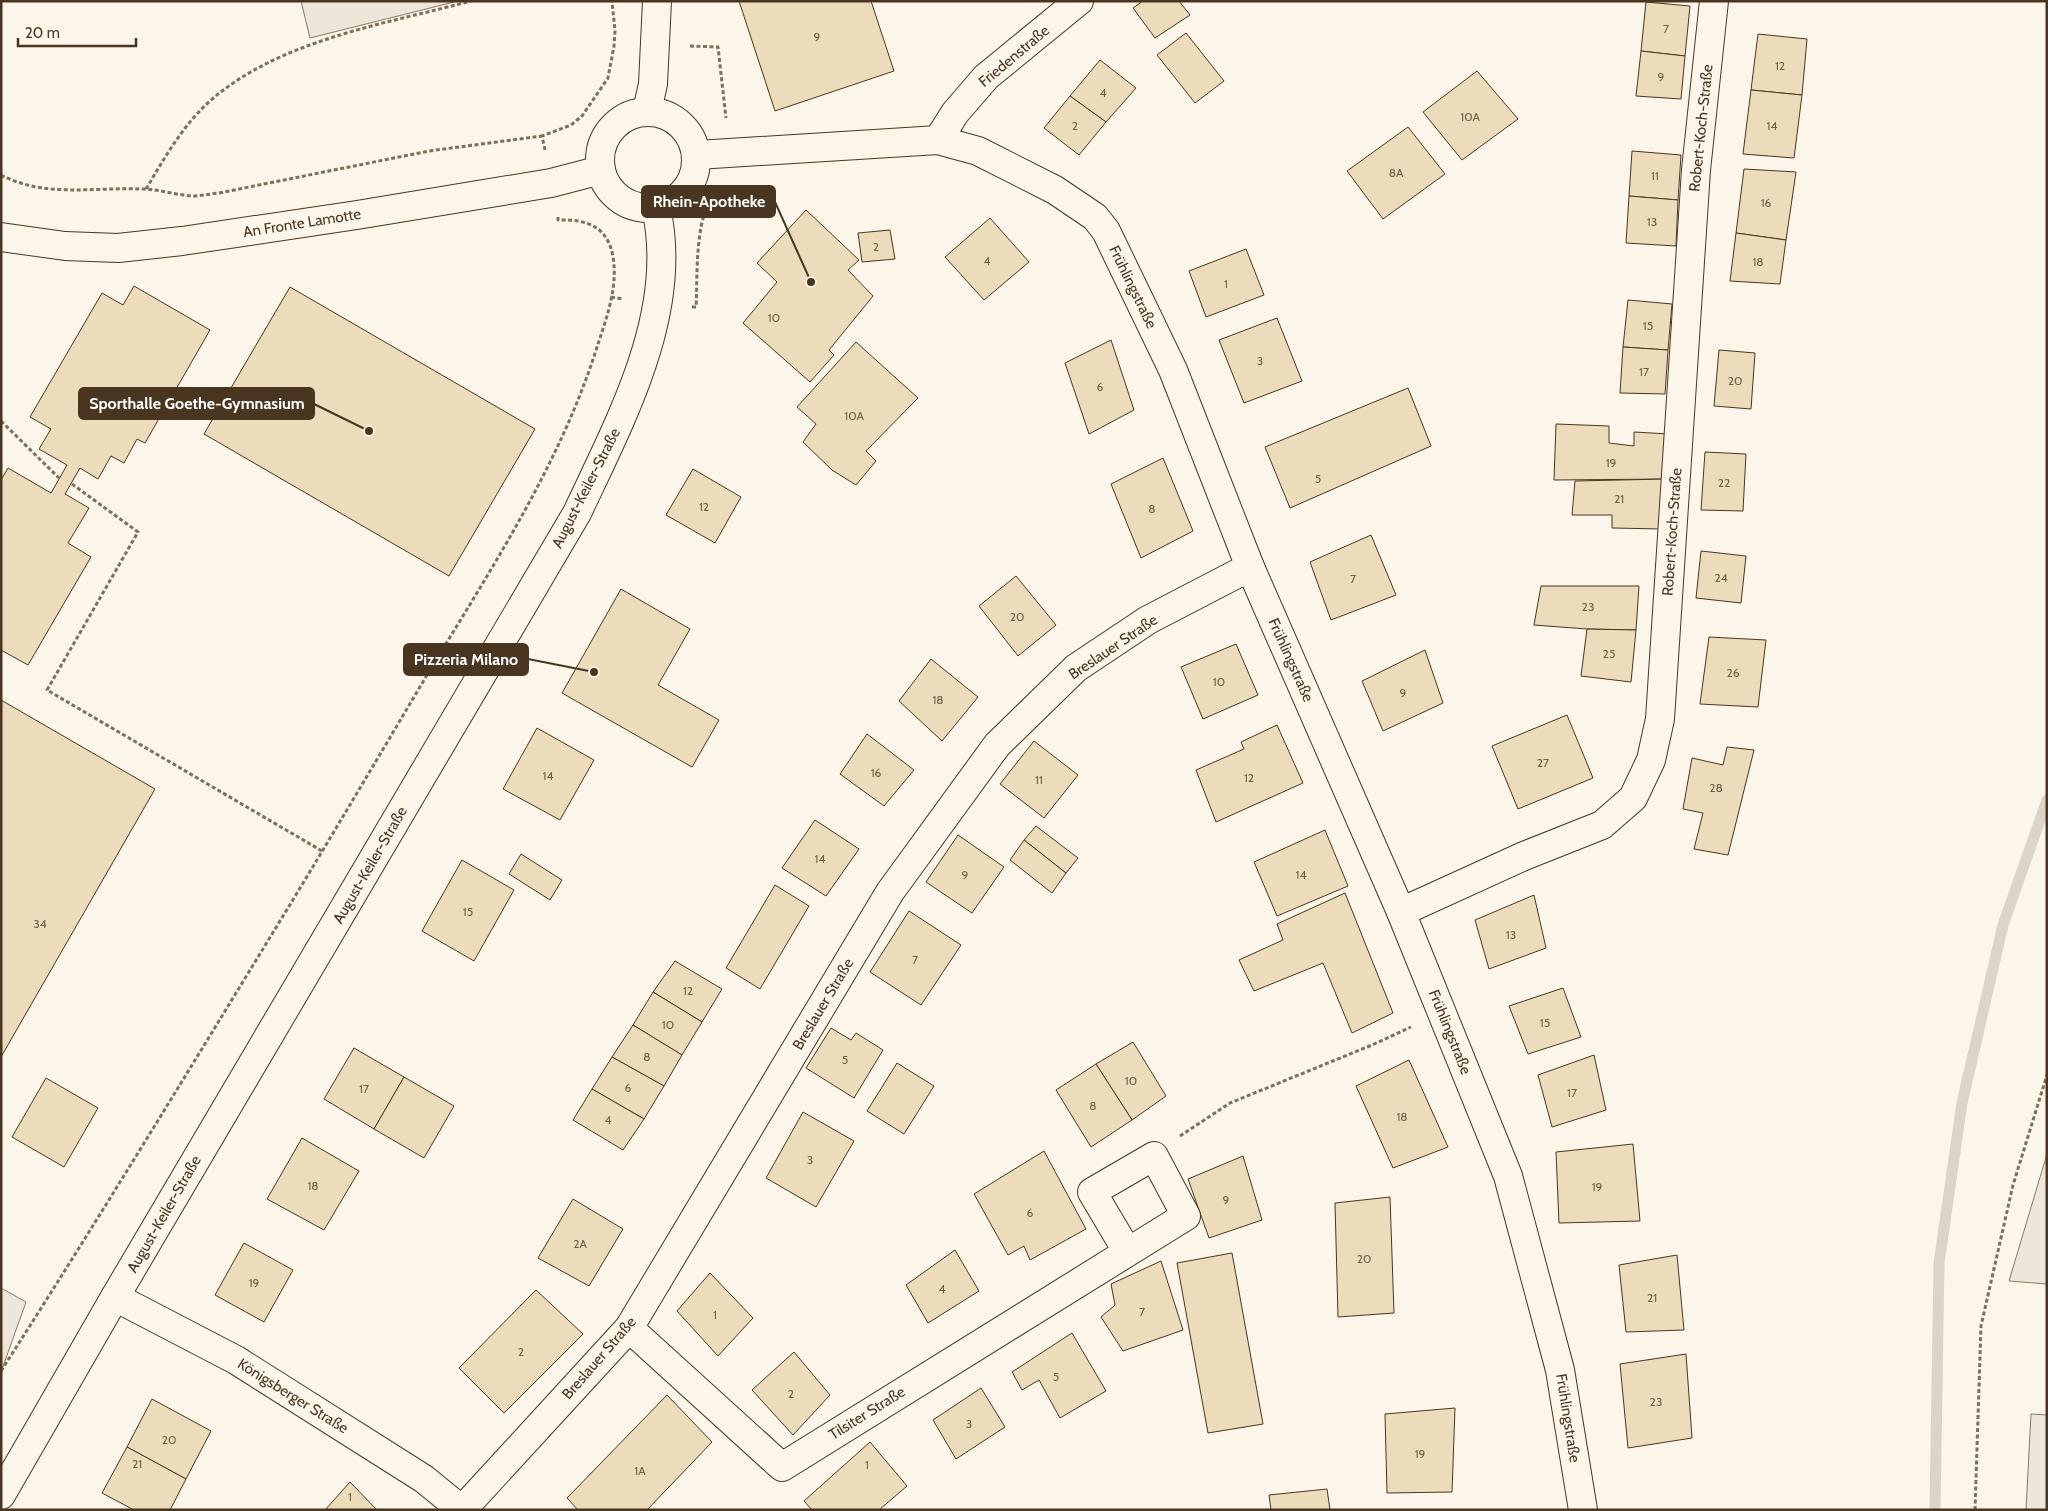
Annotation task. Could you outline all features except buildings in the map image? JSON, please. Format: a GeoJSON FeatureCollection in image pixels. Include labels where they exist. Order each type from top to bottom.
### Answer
{"type":"FeatureCollection","features":[{"type":"Feature","properties":{"kind":"street"},"geometry":{"type":"LineString","coordinates":[[647,111],[653,84],[657,1]]}},
{"type":"Feature","properties":{"kind":"street","name":"Friedenstraße"},"geometry":{"type":"LineString","coordinates":[[938,140],[955,113],[986,77],[1080,1]]}},
{"type":"Feature","properties":{"kind":"street","name":"Robert-Koch-Straße"},"geometry":{"type":"LineString","coordinates":[[1401,912],[1524,856],[1602,825],[1633,798],[1651,760],[1660,719],[1696,170],[1714,1]]}},
{"type":"Feature","properties":{"kind":"street"},"geometry":{"type":"LineString","coordinates":[[647,111],[662,113],[675,119],[686,128],[693,141],[696,155],[696,170],[686,189],[670,204],[656,208],[641,208],[627,203],[615,195],[606,184],[601,170],[600,155],[603,142],[610,129],[633,113],[647,111]]}},
{"type":"Feature","properties":{"kind":"street","name":"Frühlingstraße"},"geometry":{"type":"LineString","coordinates":[[696,155],[938,140],[978,151],[1056,190],[1095,216],[1106,231],[1173,370],[1250,567],[1401,912],[1508,1176],[1560,1370],[1583,1510]]}},
{"type":"Feature","properties":{"kind":"street","name":"An Fronte Lamotte"},"geometry":{"type":"LineString","coordinates":[[1,237],[65,246],[118,248],[240,232],[550,183],[601,170]]}},
{"type":"Feature","properties":{"kind":"street","name":"August-Keiler-Straße"},"geometry":{"type":"LineString","coordinates":[[1,1495],[115,1297],[577,513],[618,423],[651,332],[661,280],[659,220],[656,208]]}},
{"type":"Feature","properties":{"kind":"street","name":"Breslauer Straße"},"geometry":{"type":"LineString","coordinates":[[462,1510],[630,1328],[890,892],[997,745],[1076,668],[1148,620],[1250,567]]}},
{"type":"Feature","properties":{"kind":"street"},"geometry":{"type":"LineString","coordinates":[[1127,1251],[1092,1192],[1154,1156]]}},
{"type":"Feature","properties":{"kind":"street","name":"Tilsiter Straße"},"geometry":{"type":"LineString","coordinates":[[630,1328],[782,1466],[1186,1216],[1154,1156]]}},
{"type":"Feature","properties":{"kind":"street","name":"Königsberger Straße"},"geometry":{"type":"LineString","coordinates":[[115,1297],[236,1360],[424,1479],[462,1510]]}},
{"type":"Feature","properties":{"kind":"path"},"geometry":{"type":"LineString","coordinates":[[146,189],[176,138],[211,100],[255,69],[311,43],[471,1]]}},
{"type":"Feature","properties":{"kind":"path"},"geometry":{"type":"LineString","coordinates":[[1,174],[18,182],[40,188],[81,190],[146,189],[195,196],[219,193],[429,151],[542,136],[571,125],[576,121],[592,104],[608,78],[614,46],[612,1]]}},
{"type":"Feature","properties":{"kind":"path"},"geometry":{"type":"LineString","coordinates":[[1,1371],[64,1275],[322,852],[519,521],[576,407],[607,318],[611,297],[613,256],[607,239],[594,224],[558,220],[542,136]]}},
{"type":"Feature","properties":{"kind":"path"},"geometry":{"type":"LineString","coordinates":[[1,421],[59,478]]}},
{"type":"Feature","properties":{"kind":"path"},"geometry":{"type":"LineString","coordinates":[[72,484],[138,532],[47,690],[322,852]]}},
{"type":"Feature","properties":{"kind":"path"},"geometry":{"type":"LineString","coordinates":[[1154,1156],[1184,1132],[1230,1103],[1372,1045],[1442,1012]]}},
{"type":"Feature","properties":{"kind":"path"},"geometry":{"type":"LineString","coordinates":[[1976,1510],[1981,1326],[2012,1185],[2047,1075]]}},
{"type":"Feature","properties":{"kind":"shaded area"},"geometry":{"type":"Polygon","coordinates":[[[301,1],[458,1],[310,38],[301,1]]]}},
{"type":"Feature","properties":{"kind":"shaded area"},"geometry":{"type":"Polygon","coordinates":[[[2047,1154],[2047,1284],[2009,1281],[2047,1154]]]}},
{"type":"Feature","properties":{"kind":"shaded area"},"geometry":{"type":"Polygon","coordinates":[[[1,1288],[26,1302],[1,1372],[1,1288]]]}},
{"type":"Feature","properties":{"kind":"shaded area"},"geometry":{"type":"Polygon","coordinates":[[[2031,1414],[2047,1415],[2047,1510],[2026,1510],[2031,1414]]]}},
{"type":"Feature","properties":{"kind":"waterway"},"geometry":{"type":"LineString","coordinates":[[1935,1510],[1939,1263],[1962,1103],[2003,925],[2047,800]]}},
{"type":"Feature","properties":{"kind":"place","name":"Rhein-Apotheke"},"geometry":{"type":"Point","coordinates":[811,282]}},
{"type":"Feature","properties":{"kind":"place","name":"Sporthalle Goethe-Gymnasium"},"geometry":{"type":"Point","coordinates":[369,431]}},
{"type":"Feature","properties":{"kind":"place","name":"Pizzeria Milano"},"geometry":{"type":"Point","coordinates":[594,672]}}]}
